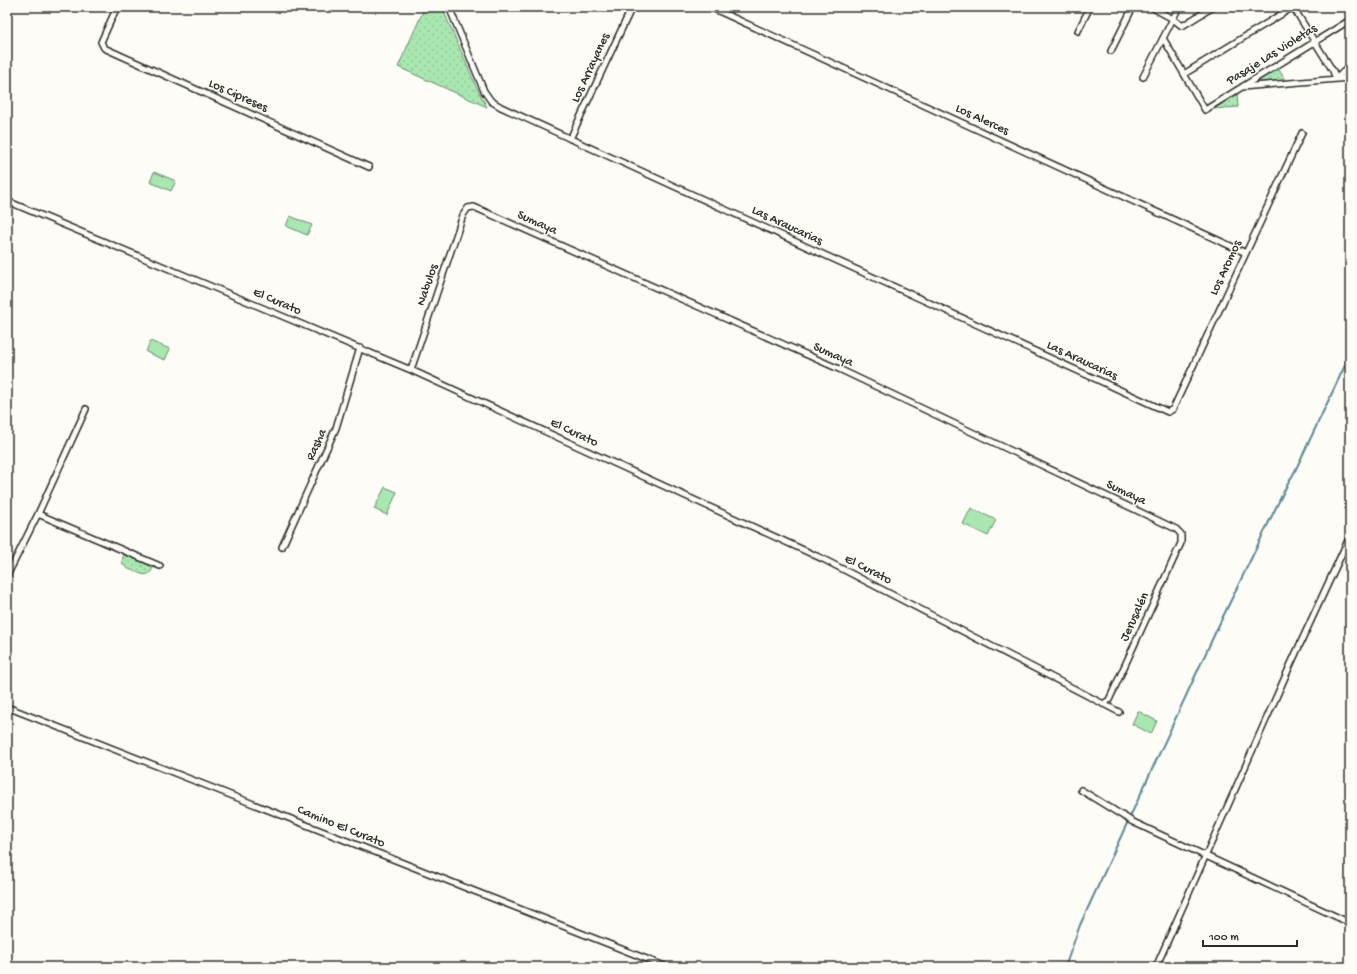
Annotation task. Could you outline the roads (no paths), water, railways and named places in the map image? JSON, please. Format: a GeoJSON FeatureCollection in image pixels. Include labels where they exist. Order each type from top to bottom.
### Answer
{"type":"FeatureCollection","features":[{"type":"Feature","properties":{"kind":"street","name":"Los Cipreses"},"geometry":{"type":"LineString","coordinates":[[117,7],[102,42],[104,48],[369,167]]}},
{"type":"Feature","properties":{"kind":"street","name":"Las Araucarias"},"geometry":{"type":"LineString","coordinates":[[449,7],[484,91],[490,101],[501,108],[1144,402],[1170,412]]}},
{"type":"Feature","properties":{"kind":"street","name":"Los Arrayanes"},"geometry":{"type":"LineString","coordinates":[[570,139],[632,7]]}},
{"type":"Feature","properties":{"kind":"street","name":"Los Alerces"},"geometry":{"type":"LineString","coordinates":[[710,7],[1246,253]]}},
{"type":"Feature","properties":{"kind":"street"},"geometry":{"type":"LineString","coordinates":[[1078,31],[1090,7]]}},
{"type":"Feature","properties":{"kind":"street"},"geometry":{"type":"LineString","coordinates":[[1111,51],[1134,7]]}},
{"type":"Feature","properties":{"kind":"street"},"geometry":{"type":"LineString","coordinates":[[1151,7],[1173,18],[1182,26],[1214,7]]}},
{"type":"Feature","properties":{"kind":"street"},"geometry":{"type":"LineString","coordinates":[[1143,77],[1179,7]]}},
{"type":"Feature","properties":{"kind":"street"},"geometry":{"type":"LineString","coordinates":[[1163,38],[1184,74],[1293,7],[1333,71],[1336,79]]}},
{"type":"Feature","properties":{"kind":"street","name":"Pasaje Las Violetas"},"geometry":{"type":"LineString","coordinates":[[1184,74],[1205,110],[1350,20]]}},
{"type":"Feature","properties":{"kind":"street"},"geometry":{"type":"LineString","coordinates":[[1336,79],[1350,67]]}},
{"type":"Feature","properties":{"kind":"street"},"geometry":{"type":"LineString","coordinates":[[1241,87],[1350,78]]}},
{"type":"Feature","properties":{"kind":"street","name":"Los Aromos"},"geometry":{"type":"LineString","coordinates":[[1170,412],[1173,409],[1302,133]]}},
{"type":"Feature","properties":{"kind":"street","name":"El Curato"},"geometry":{"type":"LineString","coordinates":[[7,201],[411,370],[823,559],[1118,712]]}},
{"type":"Feature","properties":{"kind":"street","name":"Nabulos"},"geometry":{"type":"LineString","coordinates":[[411,370],[463,215],[468,208]]}},
{"type":"Feature","properties":{"kind":"street","name":"Sumaya"},"geometry":{"type":"LineString","coordinates":[[468,208],[477,208],[839,370],[1176,529],[1180,532],[1182,537]]}},
{"type":"Feature","properties":{"kind":"street","name":"Rasha"},"geometry":{"type":"LineString","coordinates":[[282,547],[336,428],[360,348]]}},
{"type":"Feature","properties":{"kind":"street"},"geometry":{"type":"LineString","coordinates":[[7,576],[38,514],[86,409]]}},
{"type":"Feature","properties":{"kind":"street"},"geometry":{"type":"LineString","coordinates":[[38,514],[160,566]]}},
{"type":"Feature","properties":{"kind":"street"},"geometry":{"type":"LineString","coordinates":[[1156,967],[1350,536]]}},
{"type":"Feature","properties":{"kind":"street","name":"Jerusalén"},"geometry":{"type":"LineString","coordinates":[[1103,704],[1109,700],[1181,543],[1182,537]]}},
{"type":"Feature","properties":{"kind":"street","name":"Camino El Curato"},"geometry":{"type":"LineString","coordinates":[[7,707],[667,967]]}},
{"type":"Feature","properties":{"kind":"street"},"geometry":{"type":"LineString","coordinates":[[1081,790],[1133,822],[1350,923]]}},
{"type":"Feature","properties":{"kind":"waterway"},"geometry":{"type":"LineString","coordinates":[[1065,967],[1080,925],[1216,631],[1350,355]]}}]}
